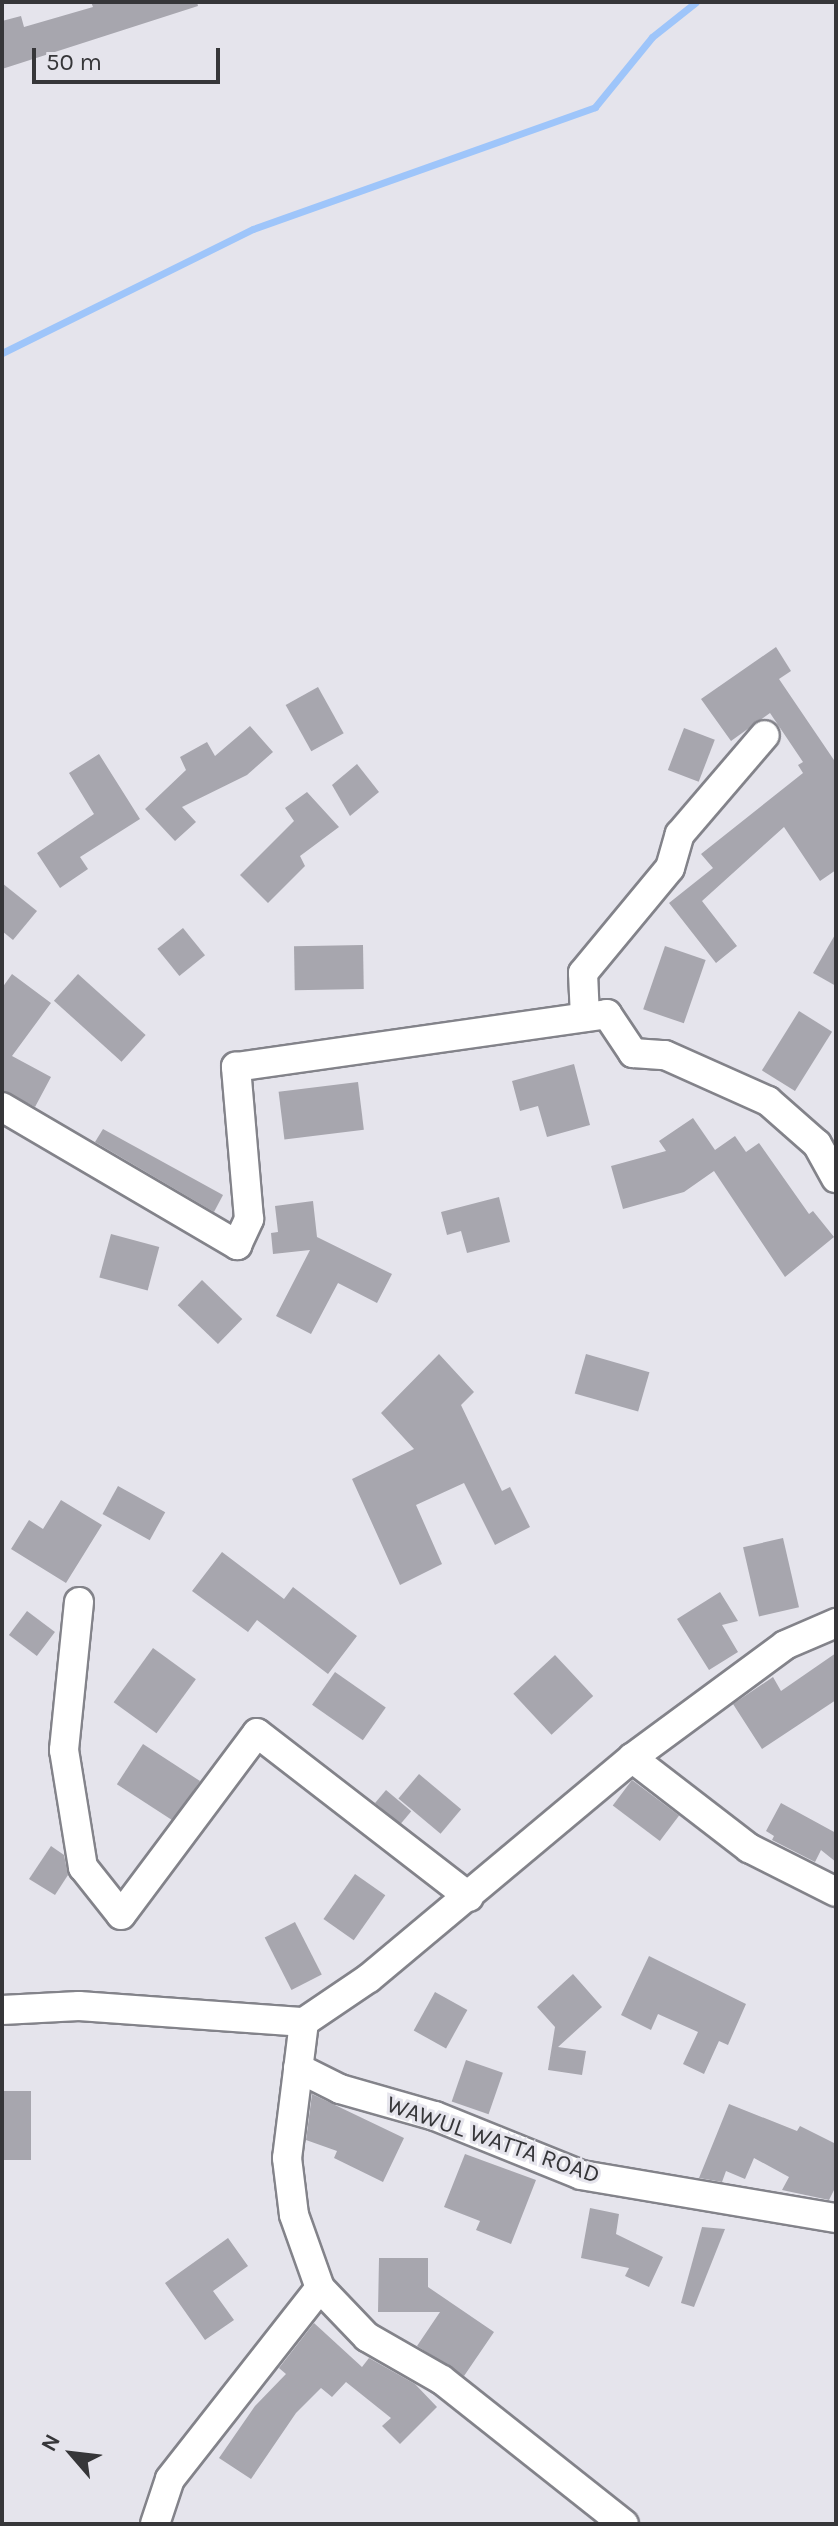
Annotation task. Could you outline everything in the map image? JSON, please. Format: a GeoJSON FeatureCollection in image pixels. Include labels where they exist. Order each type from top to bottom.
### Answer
{"type":"FeatureCollection","features":[{"type":"Feature","properties":{"kind":"street"},"geometry":{"type":"LineString","coordinates":[[585,1017],[583,973],[670,868],[680,834],[765,735]]}},
{"type":"Feature","properties":{"kind":"street"},"geometry":{"type":"LineString","coordinates":[[2,1107],[237,1245],[249,1219],[236,1067],[607,1014],[633,1053],[665,1055],[768,1101],[817,1144],[836,1178]]}},
{"type":"Feature","properties":{"kind":"street"},"geometry":{"type":"LineString","coordinates":[[79,1602],[64,1750],[83,1867],[121,1915],[257,1733],[469,1897]]}},
{"type":"Feature","properties":{"kind":"street"},"geometry":{"type":"LineString","coordinates":[[2,2010],[79,2006],[304,2022],[369,1978],[632,1758],[785,1645],[834,1626]]}},
{"type":"Feature","properties":{"kind":"street"},"geometry":{"type":"LineString","coordinates":[[632,1758],[749,1848],[836,1892]]}},
{"type":"Feature","properties":{"kind":"street"},"geometry":{"type":"LineString","coordinates":[[304,2022],[287,2158],[294,2215],[320,2288],[367,2337],[442,2380],[624,2524],[631,2524]]}},
{"type":"Feature","properties":{"kind":"street","name":"WAWUL WATTA ROAD"},"geometry":{"type":"LineString","coordinates":[[298,2068],[340,2089],[435,2116],[581,2175],[836,2218]]}},
{"type":"Feature","properties":{"kind":"street"},"geometry":{"type":"LineString","coordinates":[[155,2524],[170,2479],[320,2288]]}},
{"type":"Feature","properties":{"kind":"building"},"geometry":{"type":"Polygon","coordinates":[[[91,2],[197,2],[198,6],[2,69],[2,21],[21,16],[24,27],[93,7],[91,2]]]}},
{"type":"Feature","properties":{"kind":"building"},"geometry":{"type":"Polygon","coordinates":[[[776,647],[791,671],[779,679],[836,763],[836,870],[820,881],[784,827],[702,901],[737,946],[716,963],[669,903],[713,868],[701,854],[803,773],[798,765],[803,762],[770,713],[731,741],[701,699],[776,647]]]}},
{"type":"Feature","properties":{"kind":"building"},"geometry":{"type":"Polygon","coordinates":[[[318,687],[344,733],[311,751],[286,705],[318,687]]]}},
{"type":"Feature","properties":{"kind":"building"},"geometry":{"type":"Polygon","coordinates":[[[250,726],[273,752],[247,775],[182,807],[196,822],[175,841],[145,809],[186,770],[180,757],[207,742],[215,756],[250,726]]]}},
{"type":"Feature","properties":{"kind":"building"},"geometry":{"type":"Polygon","coordinates":[[[684,728],[715,740],[699,782],[668,770],[684,728]]]}},
{"type":"Feature","properties":{"kind":"building"},"geometry":{"type":"Polygon","coordinates":[[[99,754],[140,819],[80,857],[88,869],[60,888],[37,853],[94,814],[69,773],[99,754]]]}},
{"type":"Feature","properties":{"kind":"building"},"geometry":{"type":"Polygon","coordinates":[[[357,764],[379,792],[350,816],[332,785],[357,764]]]}},
{"type":"Feature","properties":{"kind":"building"},"geometry":{"type":"Polygon","coordinates":[[[307,792],[339,827],[300,856],[305,866],[268,903],[240,875],[294,821],[285,808],[307,792]]]}},
{"type":"Feature","properties":{"kind":"building"},"geometry":{"type":"Polygon","coordinates":[[[2,883],[37,911],[13,940],[2,931],[2,883]]]}},
{"type":"Feature","properties":{"kind":"building"},"geometry":{"type":"Polygon","coordinates":[[[183,928],[205,955],[179,976],[157,949],[183,928]]]}},
{"type":"Feature","properties":{"kind":"building"},"geometry":{"type":"Polygon","coordinates":[[[836,933],[836,986],[813,973],[836,933]]]}},
{"type":"Feature","properties":{"kind":"building"},"geometry":{"type":"Polygon","coordinates":[[[363,945],[364,989],[295,990],[294,946],[363,945]]]}},
{"type":"Feature","properties":{"kind":"building"},"geometry":{"type":"Polygon","coordinates":[[[665,946],[706,960],[684,1023],[643,1009],[665,946]]]}},
{"type":"Feature","properties":{"kind":"building"},"geometry":{"type":"Polygon","coordinates":[[[12,974],[51,1003],[12,1056],[51,1077],[35,1107],[2,1090],[2,988],[12,974]]]}},
{"type":"Feature","properties":{"kind":"building"},"geometry":{"type":"Polygon","coordinates":[[[78,974],[146,1035],[122,1062],[54,1001],[78,974]]]}},
{"type":"Feature","properties":{"kind":"building"},"geometry":{"type":"Polygon","coordinates":[[[799,1011],[832,1032],[795,1091],[762,1070],[799,1011]]]}},
{"type":"Feature","properties":{"kind":"building"},"geometry":{"type":"Polygon","coordinates":[[[574,1064],[590,1125],[547,1137],[538,1106],[520,1111],[512,1081],[574,1064]]]}},
{"type":"Feature","properties":{"kind":"building"},"geometry":{"type":"Polygon","coordinates":[[[358,1082],[364,1130],[284,1139],[279,1092],[358,1082]]]}},
{"type":"Feature","properties":{"kind":"building"},"geometry":{"type":"Polygon","coordinates":[[[693,1118],[715,1150],[735,1136],[746,1152],[759,1143],[809,1214],[813,1211],[834,1237],[785,1277],[714,1171],[684,1192],[623,1209],[611,1166],[666,1151],[659,1141],[693,1118]]]}},
{"type":"Feature","properties":{"kind":"building"},"geometry":{"type":"Polygon","coordinates":[[[103,1129],[223,1195],[214,1212],[95,1142],[103,1129]]]}},
{"type":"Feature","properties":{"kind":"building"},"geometry":{"type":"Polygon","coordinates":[[[499,1197],[510,1242],[467,1253],[461,1231],[447,1235],[441,1212],[499,1197]]]}},
{"type":"Feature","properties":{"kind":"building"},"geometry":{"type":"Polygon","coordinates":[[[313,1201],[317,1237],[392,1274],[377,1303],[338,1283],[311,1334],[276,1316],[310,1250],[273,1254],[271,1233],[278,1232],[275,1206],[313,1201]]]}},
{"type":"Feature","properties":{"kind":"building"},"geometry":{"type":"Polygon","coordinates":[[[111,1234],[159,1247],[148,1290],[99,1277],[111,1234]]]}},
{"type":"Feature","properties":{"kind":"building"},"geometry":{"type":"Polygon","coordinates":[[[202,1280],[242,1319],[218,1344],[178,1305],[202,1280]]]}},
{"type":"Feature","properties":{"kind":"building"},"geometry":{"type":"Polygon","coordinates":[[[439,1354],[474,1392],[461,1405],[502,1491],[510,1487],[530,1527],[495,1545],[464,1483],[416,1505],[442,1564],[400,1585],[352,1479],[414,1449],[381,1413],[439,1354]]]}},
{"type":"Feature","properties":{"kind":"building"},"geometry":{"type":"Polygon","coordinates":[[[586,1354],[649,1372],[638,1412],[575,1393],[586,1354]]]}},
{"type":"Feature","properties":{"kind":"building"},"geometry":{"type":"Polygon","coordinates":[[[118,1486],[165,1512],[150,1540],[102,1514],[118,1486]]]}},
{"type":"Feature","properties":{"kind":"building"},"geometry":{"type":"Polygon","coordinates":[[[61,1500],[102,1525],[66,1583],[11,1549],[29,1520],[43,1529],[61,1500]]]}},
{"type":"Feature","properties":{"kind":"building"},"geometry":{"type":"Polygon","coordinates":[[[783,1538],[799,1607],[759,1616],[743,1547],[783,1538]]]}},
{"type":"Feature","properties":{"kind":"building"},"geometry":{"type":"Polygon","coordinates":[[[222,1552],[284,1599],[293,1587],[357,1636],[328,1674],[257,1620],[248,1632],[192,1591],[222,1552]]]}},
{"type":"Feature","properties":{"kind":"building"},"geometry":{"type":"Polygon","coordinates":[[[720,1592],[738,1621],[722,1625],[738,1652],[709,1670],[677,1619],[720,1592]]]}},
{"type":"Feature","properties":{"kind":"building"},"geometry":{"type":"Polygon","coordinates":[[[27,1611],[55,1632],[37,1656],[9,1635],[27,1611]]]}},
{"type":"Feature","properties":{"kind":"building"},"geometry":{"type":"Polygon","coordinates":[[[153,1648],[196,1679],[156,1733],[114,1702],[153,1648]]]}},
{"type":"Feature","properties":{"kind":"building"},"geometry":{"type":"Polygon","coordinates":[[[836,1653],[836,1700],[762,1749],[733,1704],[773,1677],[781,1691],[836,1653]]]}},
{"type":"Feature","properties":{"kind":"building"},"geometry":{"type":"Polygon","coordinates":[[[555,1655],[593,1696],[552,1735],[513,1694],[555,1655]]]}},
{"type":"Feature","properties":{"kind":"building"},"geometry":{"type":"Polygon","coordinates":[[[335,1672],[386,1708],[363,1740],[312,1705],[335,1672]]]}},
{"type":"Feature","properties":{"kind":"building"},"geometry":{"type":"Polygon","coordinates":[[[143,1744],[200,1781],[174,1821],[117,1784],[143,1744]]]}},
{"type":"Feature","properties":{"kind":"building"},"geometry":{"type":"Polygon","coordinates":[[[419,1774],[461,1809],[441,1834],[398,1799],[419,1774]]]}},
{"type":"Feature","properties":{"kind":"building"},"geometry":{"type":"Polygon","coordinates":[[[632,1780],[679,1816],[660,1841],[613,1806],[632,1780]]]}},
{"type":"Feature","properties":{"kind":"building"},"geometry":{"type":"Polygon","coordinates":[[[386,1790],[411,1811],[400,1824],[375,1803],[386,1790]]]}},
{"type":"Feature","properties":{"kind":"building"},"geometry":{"type":"Polygon","coordinates":[[[781,1803],[836,1833],[836,1862],[821,1850],[815,1862],[772,1840],[774,1836],[766,1831],[781,1803]]]}},
{"type":"Feature","properties":{"kind":"building"},"geometry":{"type":"Polygon","coordinates":[[[51,1846],[64,1855],[68,1875],[55,1895],[29,1879],[51,1846]]]}},
{"type":"Feature","properties":{"kind":"building"},"geometry":{"type":"Polygon","coordinates":[[[355,1874],[385,1895],[354,1940],[323,1919],[355,1874]]]}},
{"type":"Feature","properties":{"kind":"building"},"geometry":{"type":"Polygon","coordinates":[[[295,1922],[322,1975],[291,1990],[265,1937],[295,1922]]]}},
{"type":"Feature","properties":{"kind":"building"},"geometry":{"type":"Polygon","coordinates":[[[649,1956],[746,2004],[728,2045],[719,2041],[704,2074],[683,2064],[698,2032],[658,2014],[651,2030],[621,2015],[649,1956]]]}},
{"type":"Feature","properties":{"kind":"building"},"geometry":{"type":"Polygon","coordinates":[[[573,1974],[602,2007],[558,2047],[586,2051],[582,2075],[548,2070],[555,2027],[537,2007],[573,1974]]]}},
{"type":"Feature","properties":{"kind":"building"},"geometry":{"type":"Polygon","coordinates":[[[435,1992],[467,2010],[446,2048],[414,2030],[435,1992]]]}},
{"type":"Feature","properties":{"kind":"building"},"geometry":{"type":"Polygon","coordinates":[[[466,2060],[503,2073],[489,2114],[452,2102],[466,2060]]]}},
{"type":"Feature","properties":{"kind":"building"},"geometry":{"type":"Polygon","coordinates":[[[2,2091],[31,2091],[31,2160],[2,2160],[2,2091]]]}},
{"type":"Feature","properties":{"kind":"building"},"geometry":{"type":"Polygon","coordinates":[[[312,2094],[404,2138],[383,2182],[334,2158],[337,2151],[306,2140],[312,2094]]]}},
{"type":"Feature","properties":{"kind":"building"},"geometry":{"type":"Polygon","coordinates":[[[729,2104],[797,2131],[800,2126],[836,2144],[836,2186],[829,2200],[782,2190],[789,2177],[754,2158],[745,2179],[726,2171],[722,2182],[699,2178],[729,2104]]]}},
{"type":"Feature","properties":{"kind":"building"},"geometry":{"type":"Polygon","coordinates":[[[465,2154],[536,2180],[511,2244],[476,2230],[480,2221],[444,2207],[465,2154]]]}},
{"type":"Feature","properties":{"kind":"building"},"geometry":{"type":"Polygon","coordinates":[[[590,2208],[619,2214],[616,2234],[663,2257],[649,2287],[625,2276],[629,2268],[581,2258],[590,2208]]]}},
{"type":"Feature","properties":{"kind":"building"},"geometry":{"type":"Polygon","coordinates":[[[702,2227],[725,2229],[694,2307],[681,2303],[702,2227]]]}},
{"type":"Feature","properties":{"kind":"building"},"geometry":{"type":"Polygon","coordinates":[[[228,2238],[248,2266],[213,2291],[234,2320],[205,2340],[165,2283],[228,2238]]]}},
{"type":"Feature","properties":{"kind":"building"},"geometry":{"type":"Polygon","coordinates":[[[379,2258],[428,2258],[428,2287],[494,2332],[464,2376],[417,2346],[440,2312],[378,2312],[379,2258]]]}},
{"type":"Feature","properties":{"kind":"building"},"geometry":{"type":"Polygon","coordinates":[[[314,2323],[362,2367],[369,2358],[415,2384],[437,2407],[400,2444],[382,2426],[391,2418],[346,2382],[332,2397],[321,2388],[296,2413],[251,2479],[219,2458],[255,2406],[286,2374],[279,2368],[314,2323]]]}},
{"type":"Feature","properties":{"kind":"waterway"},"geometry":{"type":"LineString","coordinates":[[2,353],[253,229],[595,107],[652,37],[696,2]]}}]}
